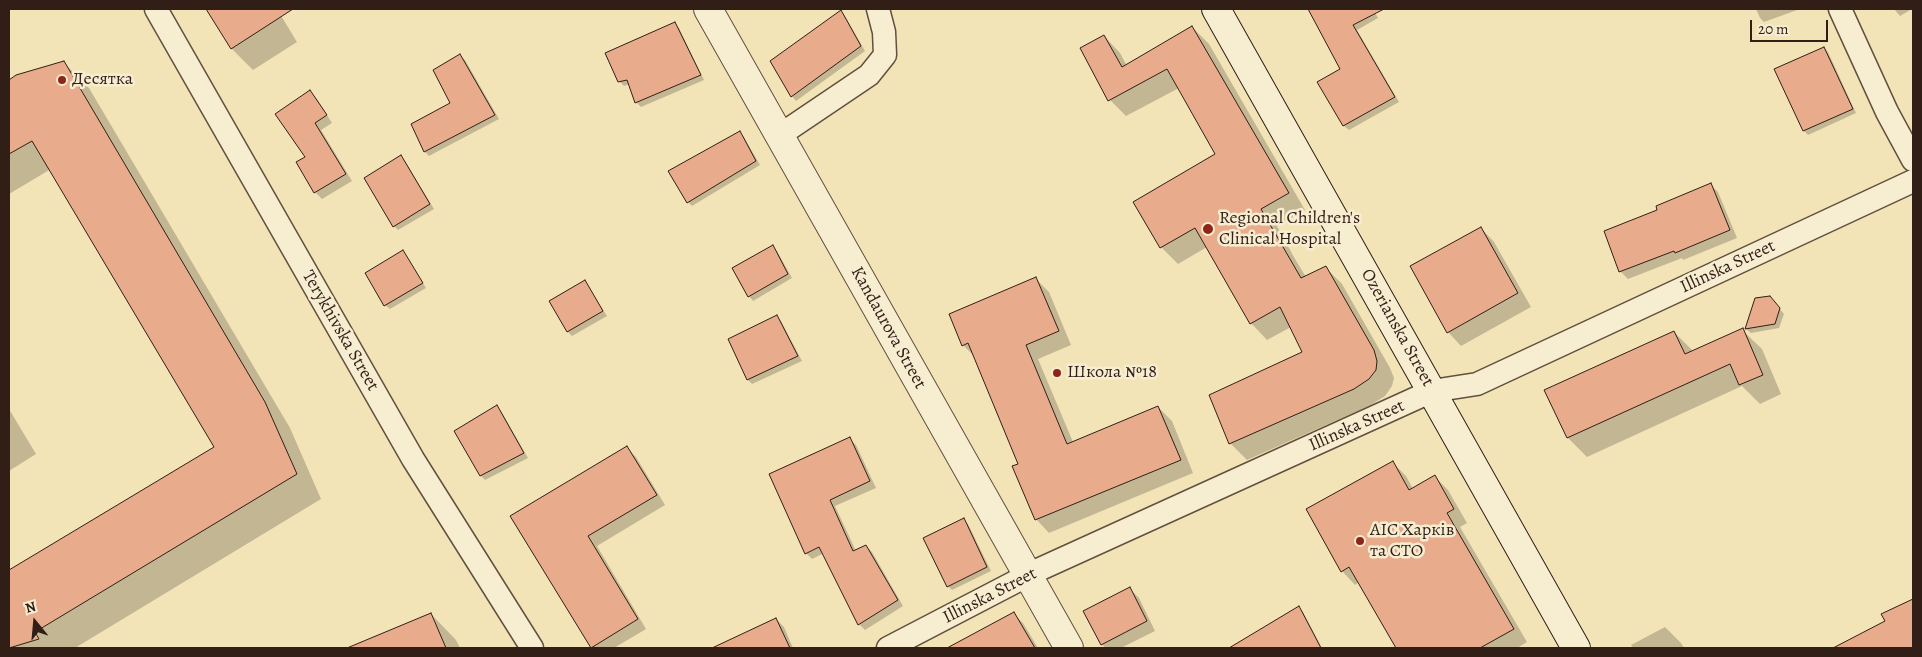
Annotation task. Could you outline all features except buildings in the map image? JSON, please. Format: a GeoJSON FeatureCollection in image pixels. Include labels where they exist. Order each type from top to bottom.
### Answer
{"type":"FeatureCollection","features":[{"type":"Feature","properties":{"kind":"main road","name":"Kandaurova Street"},"geometry":{"type":"LineString","coordinates":[[708,9],[1069,648]]}},
{"type":"Feature","properties":{"kind":"main road","name":"Ozerianska Street"},"geometry":{"type":"LineString","coordinates":[[1216,9],[1576,648]]}},
{"type":"Feature","properties":{"kind":"street","name":"Terykhivska Street"},"geometry":{"type":"LineString","coordinates":[[156,9],[413,459],[532,648]]}},
{"type":"Feature","properties":{"kind":"street"},"geometry":{"type":"LineString","coordinates":[[780,135],[869,75],[885,54],[884,32],[878,9]]}},
{"type":"Feature","properties":{"kind":"street"},"geometry":{"type":"LineString","coordinates":[[1840,9],[1887,112],[1913,160]]}},
{"type":"Feature","properties":{"kind":"street","name":"Illinska Street"},"geometry":{"type":"LineString","coordinates":[[888,648],[1028,575],[1432,391],[1477,384],[1913,181]]}},
{"type":"Feature","properties":{"kind":"place","name":"Десятка"},"geometry":{"type":"Point","coordinates":[62,80]}},
{"type":"Feature","properties":{"kind":"place","name":"Regional Children's Clinical Hospital"},"geometry":{"type":"Point","coordinates":[1208,229]}},
{"type":"Feature","properties":{"kind":"place","name":"Школа №18"},"geometry":{"type":"Point","coordinates":[1057,373]}},
{"type":"Feature","properties":{"kind":"place","name":"АІС Харків та СТО"},"geometry":{"type":"Point","coordinates":[1360,541]}}]}
